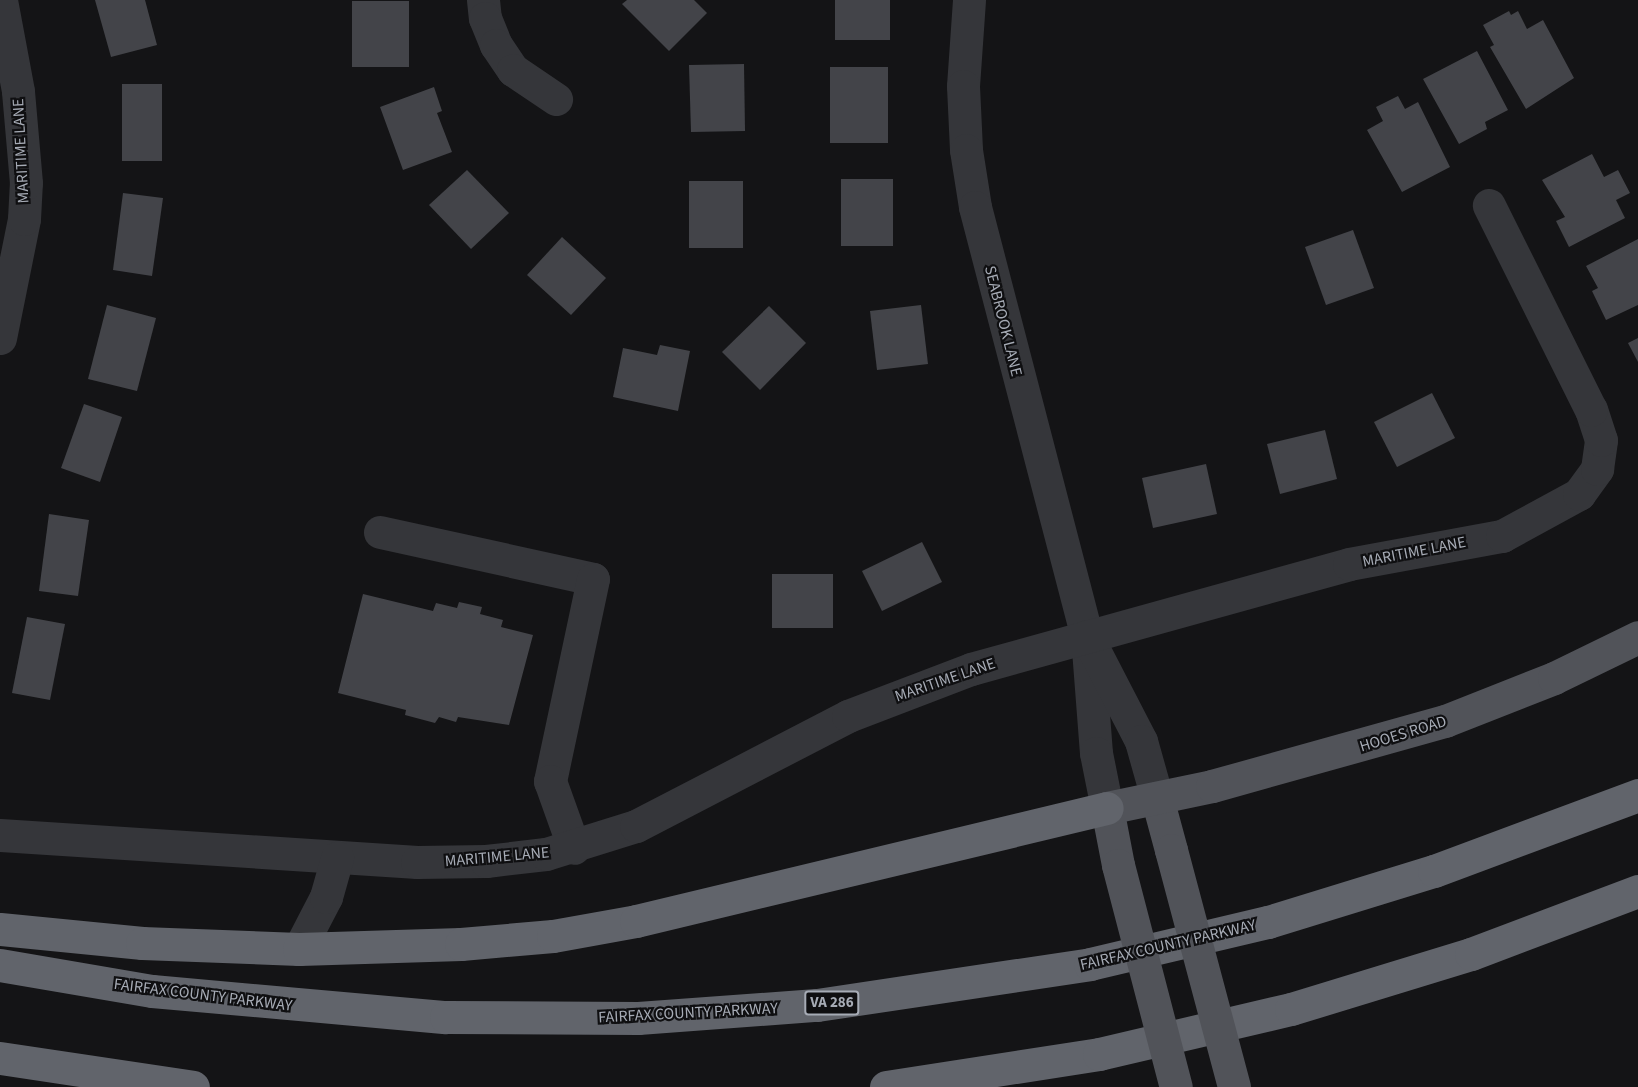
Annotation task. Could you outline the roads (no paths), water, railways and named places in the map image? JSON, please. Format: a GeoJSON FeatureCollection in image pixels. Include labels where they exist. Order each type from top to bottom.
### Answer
{"type":"FeatureCollection","features":[{"type":"Feature","properties":{"kind":"highway","name":"FAIRFAX COUNTY PARKWAY"},"geometry":{"type":"LineString","coordinates":[[0,966],[152,991],[352,1012],[446,1017],[638,1018],[817,1005],[1090,964],[1268,922],[1434,871],[1638,795]]}},
{"type":"Feature","properties":{"kind":"highway"},"geometry":{"type":"LineString","coordinates":[[0,929],[142,943],[299,949],[472,944],[595,929],[1107,808]]}},
{"type":"Feature","properties":{"kind":"highway"},"geometry":{"type":"LineString","coordinates":[[886,1087],[1099,1054],[1291,1009],[1471,954],[1638,891]]}},
{"type":"Feature","properties":{"kind":"highway"},"geometry":{"type":"LineString","coordinates":[[0,1058],[192,1087]]}},
{"type":"Feature","properties":{"kind":"main road","name":"HOOES ROAD"},"geometry":{"type":"LineString","coordinates":[[1107,808],[1340,753],[1445,721],[1554,678],[1638,637]]}},
{"type":"Feature","properties":{"kind":"main road"},"geometry":{"type":"LineString","coordinates":[[1157,798],[1234,1087]]}},
{"type":"Feature","properties":{"kind":"main road"},"geometry":{"type":"LineString","coordinates":[[1107,808],[1118,865],[1176,1087]]}},
{"type":"Feature","properties":{"kind":"street","name":"MARITIME LANE"},"geometry":{"type":"LineString","coordinates":[[0,338],[24,219],[26,183],[9,92],[1,0]]}},
{"type":"Feature","properties":{"kind":"street"},"geometry":{"type":"LineString","coordinates":[[483,0],[496,45],[513,70],[556,99]]}},
{"type":"Feature","properties":{"kind":"street","name":"SEABROOK LANE"},"geometry":{"type":"LineString","coordinates":[[969,0],[963,86],[966,150],[975,207],[1087,636],[1096,753],[1107,808]]}},
{"type":"Feature","properties":{"kind":"street","name":"MARITIME LANE"},"geometry":{"type":"LineString","coordinates":[[0,835],[337,858],[486,861],[574,848],[667,812],[848,716],[971,669],[1349,564],[1502,536],[1579,494],[1597,469],[1601,440],[1598,425],[1489,205]]}},
{"type":"Feature","properties":{"kind":"street"},"geometry":{"type":"LineString","coordinates":[[380,532],[593,579],[550,781],[574,848]]}},
{"type":"Feature","properties":{"kind":"street","name":"SEABROOK LANE"},"geometry":{"type":"LineString","coordinates":[[1087,636],[1141,741],[1157,798]]}},
{"type":"Feature","properties":{"kind":"street"},"geometry":{"type":"LineString","coordinates":[[299,949],[326,897],[337,858]]}}]}
